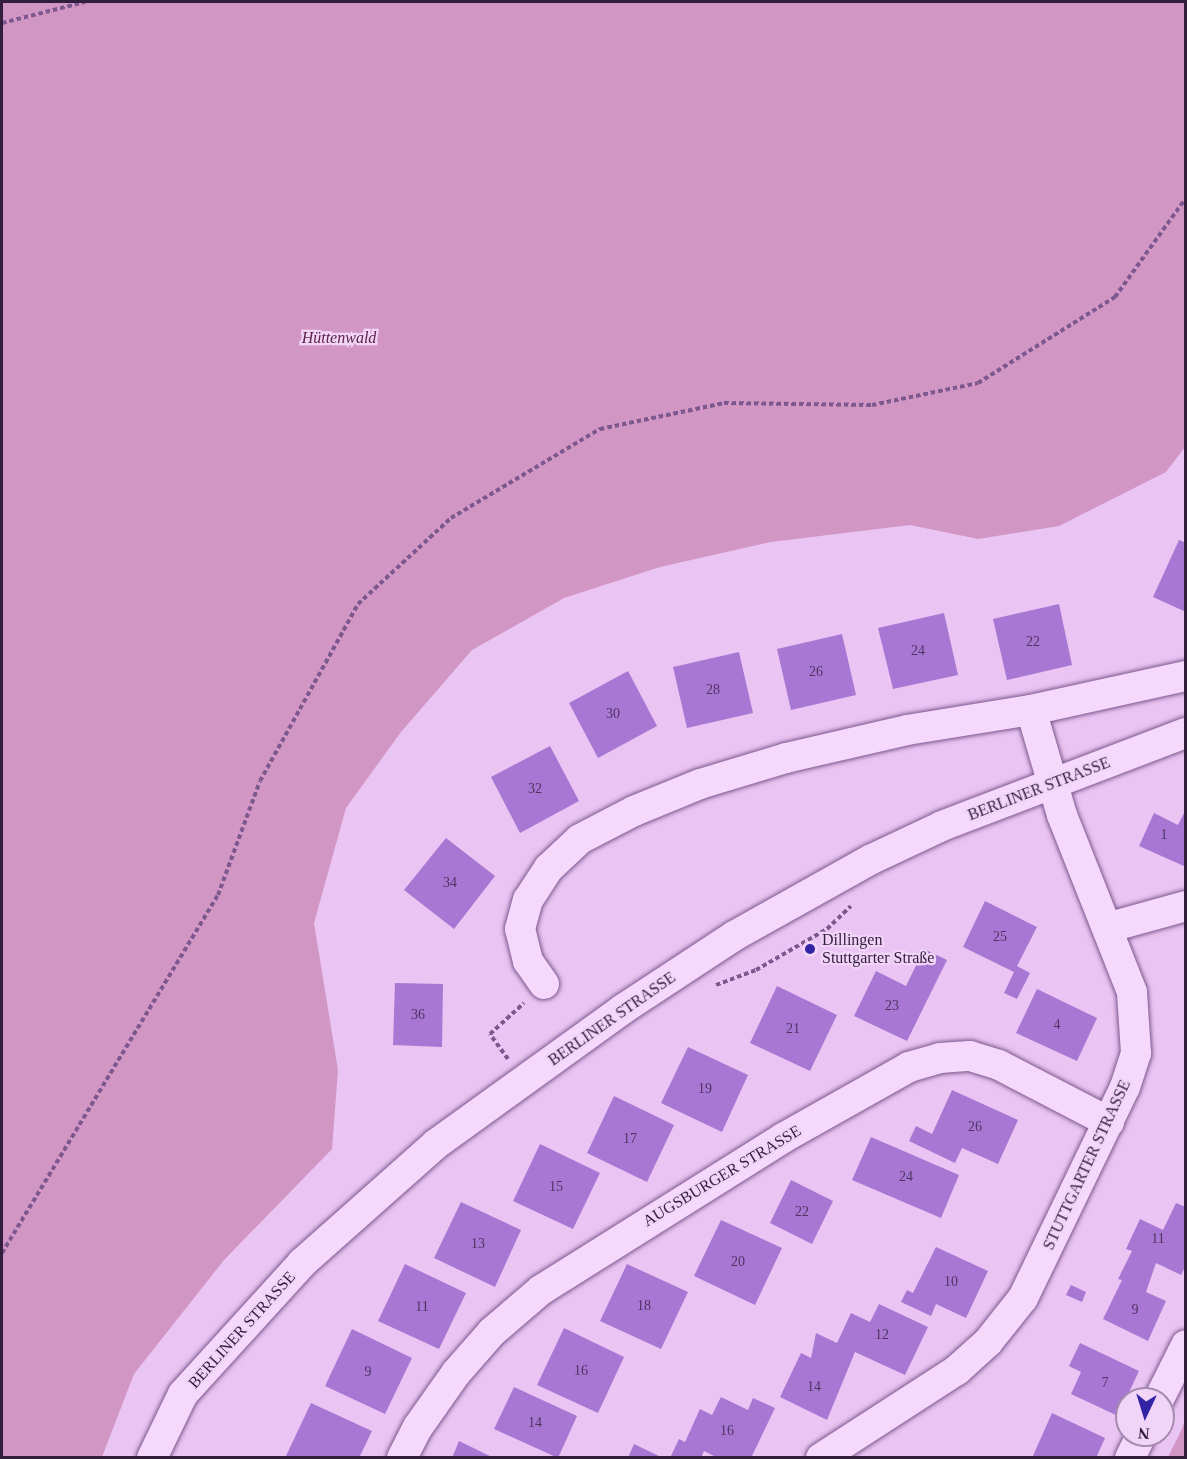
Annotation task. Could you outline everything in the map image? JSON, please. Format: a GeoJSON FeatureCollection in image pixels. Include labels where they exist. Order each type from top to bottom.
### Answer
{"type":"FeatureCollection","features":[{"type":"Feature","properties":{"kind":"street"},"geometry":{"type":"LineString","coordinates":[[544,984],[528,961],[520,929],[528,900],[549,868],[580,839],[700,784],[786,758],[907,730],[1031,710],[1185,676]]}},
{"type":"Feature","properties":{"kind":"street","name":"STUTTGARTER STRASSE"},"geometry":{"type":"LineString","coordinates":[[831,1455],[957,1371],[988,1342],[1023,1298],[1109,1122],[1136,1053],[1132,992],[1110,927],[1052,784],[1031,710]]}},
{"type":"Feature","properties":{"kind":"street","name":"BERLINER STRASSE"},"geometry":{"type":"LineString","coordinates":[[152,1458],[183,1394],[302,1263],[436,1144],[623,1009],[734,936],[892,849],[1185,733]]}},
{"type":"Feature","properties":{"kind":"street"},"geometry":{"type":"LineString","coordinates":[[1110,927],[1185,906]]}},
{"type":"Feature","properties":{"kind":"street","name":"AUGSBURGER STRASSE"},"geometry":{"type":"LineString","coordinates":[[402,1458],[418,1427],[456,1373],[492,1332],[541,1290],[783,1138],[909,1067],[940,1058],[970,1056],[999,1065],[1109,1122]]}},
{"type":"Feature","properties":{"kind":"street"},"geometry":{"type":"LineString","coordinates":[[1165,1387],[1185,1345]]}},
{"type":"Feature","properties":{"kind":"path"},"geometry":{"type":"LineString","coordinates":[[2,23],[85,2]]}},
{"type":"Feature","properties":{"kind":"path"},"geometry":{"type":"LineString","coordinates":[[2,1252],[218,895],[260,781],[358,604],[451,518],[600,429],[724,403],[872,405],[978,383],[1115,297],[1185,198]]}},
{"type":"Feature","properties":{"kind":"path"},"geometry":{"type":"LineString","coordinates":[[707,990],[756,970],[827,929],[853,904]]}},
{"type":"Feature","properties":{"kind":"path"},"geometry":{"type":"LineString","coordinates":[[524,1082],[490,1034],[544,984]]}},
{"type":"Feature","properties":{"kind":"green space","name":"Hüttenwald"},"geometry":{"type":"Polygon","coordinates":[[[2,2],[1185,2],[1185,447],[1166,472],[1059,526],[978,539],[910,525],[771,542],[660,567],[564,598],[472,650],[401,732],[346,808],[314,923],[338,1070],[332,1149],[224,1260],[134,1374],[102,1457],[2,1457],[2,2]]]}},
{"type":"Feature","properties":{"kind":"green space"},"geometry":{"type":"Polygon","coordinates":[[[1185,1421],[1185,1457],[1168,1457],[1175,1447],[1185,1421]]]}},
{"type":"Feature","properties":{"kind":"building"},"geometry":{"type":"Polygon","coordinates":[[[1179,540],[1186,543],[1186,612],[1153,597],[1179,540]]]}},
{"type":"Feature","properties":{"kind":"building"},"geometry":{"type":"Polygon","coordinates":[[[1059,604],[1072,665],[1007,680],[993,619],[1059,604]]]}},
{"type":"Feature","properties":{"kind":"building"},"geometry":{"type":"Polygon","coordinates":[[[944,613],[958,675],[893,689],[878,628],[944,613]]]}},
{"type":"Feature","properties":{"kind":"building"},"geometry":{"type":"Polygon","coordinates":[[[842,634],[856,695],[791,710],[777,649],[842,634]]]}},
{"type":"Feature","properties":{"kind":"building"},"geometry":{"type":"Polygon","coordinates":[[[739,652],[753,713],[687,728],[673,667],[739,652]]]}},
{"type":"Feature","properties":{"kind":"building"},"geometry":{"type":"Polygon","coordinates":[[[628,671],[657,726],[598,758],[569,703],[628,671]]]}},
{"type":"Feature","properties":{"kind":"building"},"geometry":{"type":"Polygon","coordinates":[[[550,746],[579,801],[520,833],[491,777],[550,746]]]}},
{"type":"Feature","properties":{"kind":"building"},"geometry":{"type":"Polygon","coordinates":[[[1186,809],[1186,867],[1139,846],[1154,813],[1178,825],[1186,809]]]}},
{"type":"Feature","properties":{"kind":"building"},"geometry":{"type":"Polygon","coordinates":[[[446,838],[495,876],[454,929],[404,890],[446,838]]]}},
{"type":"Feature","properties":{"kind":"building"},"geometry":{"type":"Polygon","coordinates":[[[985,901],[1037,927],[1017,966],[1030,973],[1017,999],[1004,993],[1014,972],[963,947],[985,901]]]}},
{"type":"Feature","properties":{"kind":"building"},"geometry":{"type":"Polygon","coordinates":[[[924,949],[947,960],[907,1041],[854,1016],[876,971],[906,986],[924,949]]]}},
{"type":"Feature","properties":{"kind":"building"},"geometry":{"type":"Polygon","coordinates":[[[395,983],[443,984],[442,1047],[393,1045],[395,983]]]}},
{"type":"Feature","properties":{"kind":"building"},"geometry":{"type":"Polygon","coordinates":[[[777,986],[837,1015],[810,1071],[750,1043],[777,986]]]}},
{"type":"Feature","properties":{"kind":"building"},"geometry":{"type":"Polygon","coordinates":[[[1037,989],[1097,1018],[1077,1061],[1016,1033],[1037,989]]]}},
{"type":"Feature","properties":{"kind":"building"},"geometry":{"type":"Polygon","coordinates":[[[688,1047],[748,1075],[722,1132],[661,1103],[688,1047]]]}},
{"type":"Feature","properties":{"kind":"building"},"geometry":{"type":"Polygon","coordinates":[[[952,1090],[1018,1120],[998,1164],[962,1148],[955,1163],[909,1141],[916,1126],[932,1134],[952,1090]]]}},
{"type":"Feature","properties":{"kind":"building"},"geometry":{"type":"Polygon","coordinates":[[[614,1096],[674,1125],[647,1182],[587,1153],[614,1096]]]}},
{"type":"Feature","properties":{"kind":"building"},"geometry":{"type":"Polygon","coordinates":[[[871,1137],[959,1175],[941,1218],[852,1180],[871,1137]]]}},
{"type":"Feature","properties":{"kind":"building"},"geometry":{"type":"Polygon","coordinates":[[[540,1144],[600,1173],[573,1229],[513,1201],[540,1144]]]}},
{"type":"Feature","properties":{"kind":"building"},"geometry":{"type":"Polygon","coordinates":[[[791,1180],[833,1201],[812,1244],[770,1223],[791,1180]]]}},
{"type":"Feature","properties":{"kind":"building"},"geometry":{"type":"Polygon","coordinates":[[[461,1202],[521,1230],[495,1287],[434,1258],[461,1202]]]}},
{"type":"Feature","properties":{"kind":"building"},"geometry":{"type":"Polygon","coordinates":[[[1176,1203],[1186,1207],[1186,1265],[1181,1275],[1156,1263],[1146,1292],[1166,1301],[1148,1341],[1103,1319],[1122,1280],[1118,1279],[1132,1251],[1126,1249],[1140,1219],[1163,1230],[1176,1203]]]}},
{"type":"Feature","properties":{"kind":"building"},"geometry":{"type":"Polygon","coordinates":[[[721,1220],[782,1248],[755,1305],[694,1276],[721,1220]]]}},
{"type":"Feature","properties":{"kind":"building"},"geometry":{"type":"Polygon","coordinates":[[[936,1247],[988,1271],[966,1318],[936,1304],[931,1316],[901,1302],[907,1290],[913,1293],[936,1247]]]}},
{"type":"Feature","properties":{"kind":"building"},"geometry":{"type":"Polygon","coordinates":[[[405,1264],[466,1293],[439,1349],[378,1321],[405,1264]]]}},
{"type":"Feature","properties":{"kind":"building"},"geometry":{"type":"Polygon","coordinates":[[[627,1264],[688,1292],[661,1349],[600,1321],[627,1264]]]}},
{"type":"Feature","properties":{"kind":"building"},"geometry":{"type":"Polygon","coordinates":[[[1071,1285],[1086,1292],[1082,1302],[1066,1295],[1071,1285]]]}},
{"type":"Feature","properties":{"kind":"building"},"geometry":{"type":"Polygon","coordinates":[[[879,1304],[928,1327],[905,1375],[855,1352],[827,1420],[780,1397],[801,1353],[811,1358],[816,1333],[837,1343],[851,1313],[870,1322],[879,1304]]]}},
{"type":"Feature","properties":{"kind":"building"},"geometry":{"type":"Polygon","coordinates":[[[564,1328],[624,1357],[598,1413],[537,1385],[564,1328]]]}},
{"type":"Feature","properties":{"kind":"building"},"geometry":{"type":"Polygon","coordinates":[[[352,1329],[412,1358],[385,1414],[325,1386],[352,1329]]]}},
{"type":"Feature","properties":{"kind":"building"},"geometry":{"type":"Polygon","coordinates":[[[1080,1343],[1139,1371],[1132,1387],[1115,1387],[1115,1415],[1071,1394],[1081,1372],[1069,1366],[1080,1343]]]}},
{"type":"Feature","properties":{"kind":"building"},"geometry":{"type":"Polygon","coordinates":[[[514,1387],[577,1416],[558,1458],[494,1429],[514,1387]]]}},
{"type":"Feature","properties":{"kind":"building"},"geometry":{"type":"Polygon","coordinates":[[[721,1397],[748,1410],[753,1398],[775,1408],[751,1458],[718,1458],[704,1451],[701,1458],[670,1458],[679,1439],[685,1442],[700,1409],[712,1415],[721,1397]]]}},
{"type":"Feature","properties":{"kind":"building"},"geometry":{"type":"Polygon","coordinates":[[[311,1403],[372,1431],[359,1458],[285,1458],[311,1403]]]}},
{"type":"Feature","properties":{"kind":"building"},"geometry":{"type":"Polygon","coordinates":[[[1052,1413],[1105,1438],[1096,1458],[1032,1458],[1052,1413]]]}},
{"type":"Feature","properties":{"kind":"building"},"geometry":{"type":"Polygon","coordinates":[[[459,1441],[494,1458],[452,1458],[459,1441]]]}},
{"type":"Feature","properties":{"kind":"building"},"geometry":{"type":"Polygon","coordinates":[[[634,1444],[663,1458],[628,1458],[634,1444]]]}},
{"type":"Feature","properties":{"kind":"place","name":"Dillingen Stuttgarter Straße"},"geometry":{"type":"Point","coordinates":[810,949]}}]}
